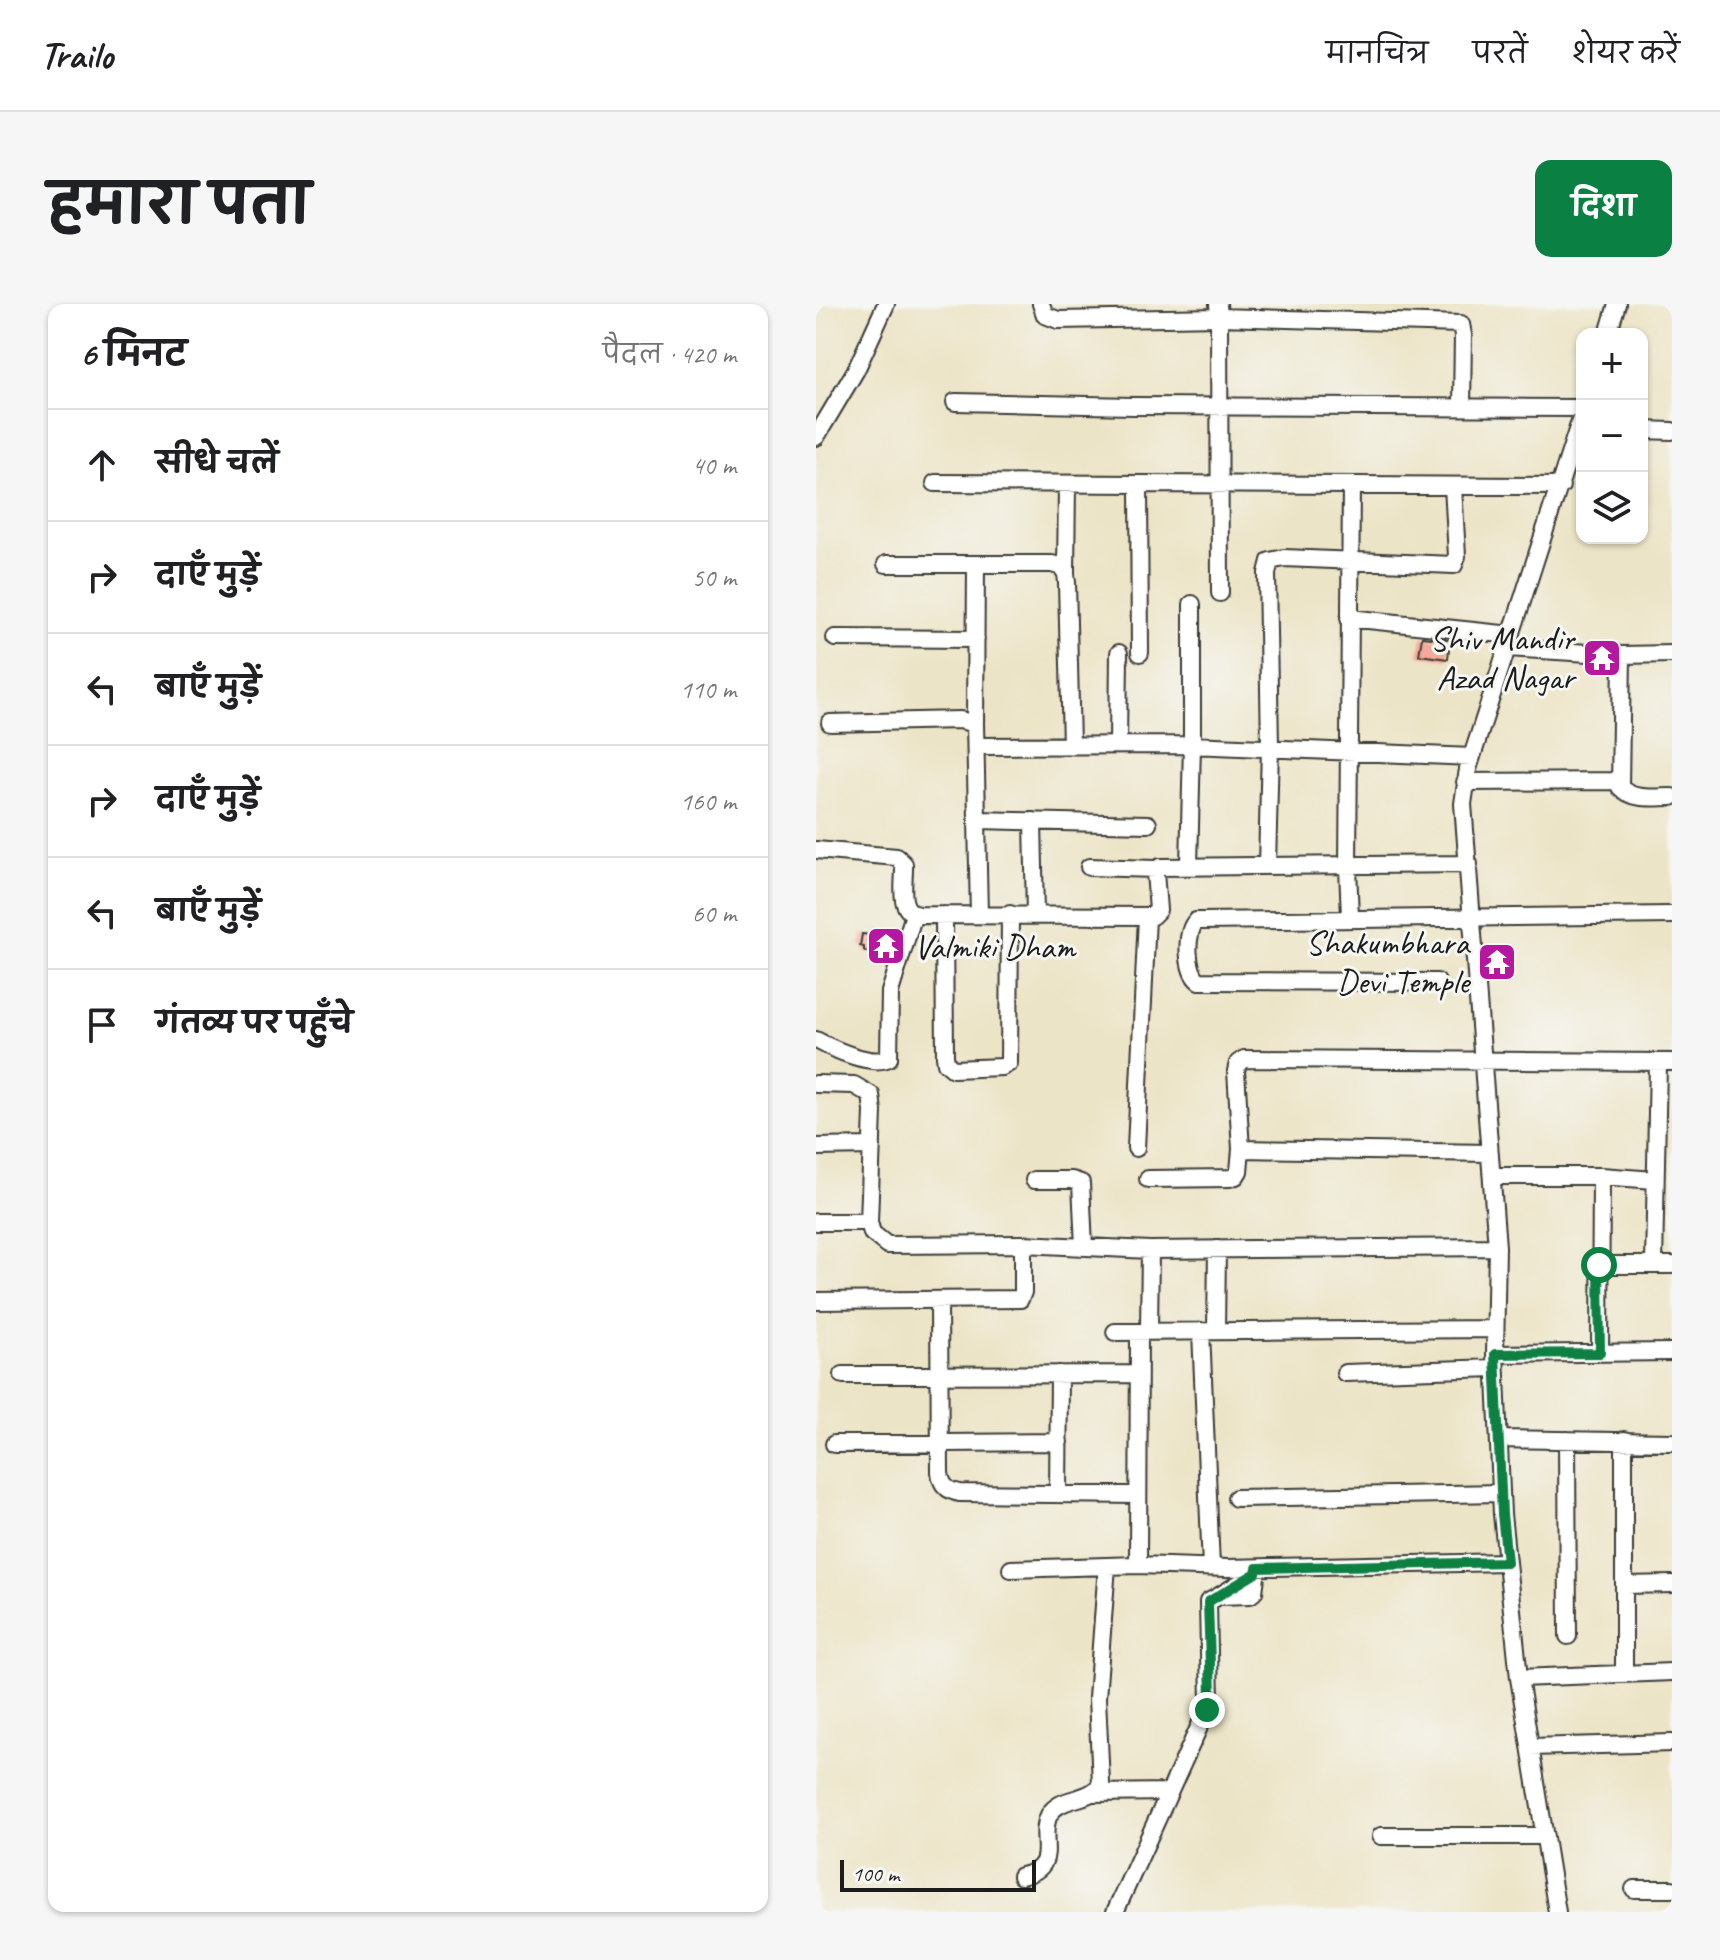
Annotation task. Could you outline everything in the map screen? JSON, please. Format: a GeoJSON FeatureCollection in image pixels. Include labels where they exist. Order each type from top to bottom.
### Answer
{"type":"FeatureCollection","features":[{"type":"Feature","properties":{"kind":"street"},"geometry":{"type":"LineString","coordinates":[[816,437],[856,370],[886,304]]}},
{"type":"Feature","properties":{"kind":"street"},"geometry":{"type":"LineString","coordinates":[[1041,304],[1045,315],[1058,320],[1218,311],[1461,324],[1462,406]]}},
{"type":"Feature","properties":{"kind":"street"},"geometry":{"type":"LineString","coordinates":[[1610,328],[1617,304]]}},
{"type":"Feature","properties":{"kind":"street"},"geometry":{"type":"LineString","coordinates":[[1218,311],[1220,593]]}},
{"type":"Feature","properties":{"kind":"street"},"geometry":{"type":"LineString","coordinates":[[955,402],[1576,408]]}},
{"type":"Feature","properties":{"kind":"street"},"geometry":{"type":"LineString","coordinates":[[1648,430],[1672,431]]}},
{"type":"Feature","properties":{"kind":"street"},"geometry":{"type":"LineString","coordinates":[[1557,1912],[1519,1678],[1501,1493],[1495,1361],[1497,1247],[1463,804],[1472,757],[1576,440]]}},
{"type":"Feature","properties":{"kind":"street"},"geometry":{"type":"LineString","coordinates":[[935,483],[1561,486]]}},
{"type":"Feature","properties":{"kind":"street"},"geometry":{"type":"LineString","coordinates":[[1067,484],[1071,745]]}},
{"type":"Feature","properties":{"kind":"street"},"geometry":{"type":"LineString","coordinates":[[1139,485],[1140,653]]}},
{"type":"Feature","properties":{"kind":"street"},"geometry":{"type":"LineString","coordinates":[[1350,918],[1351,485]]}},
{"type":"Feature","properties":{"kind":"street"},"geometry":{"type":"LineString","coordinates":[[1267,866],[1270,747],[1267,573],[1270,561],[1284,558],[1454,565],[1457,556],[1453,486]]}},
{"type":"Feature","properties":{"kind":"street"},"geometry":{"type":"LineString","coordinates":[[886,564],[1052,564],[1062,567],[1066,574]]}},
{"type":"Feature","properties":{"kind":"street"},"geometry":{"type":"LineString","coordinates":[[976,564],[979,915]]}},
{"type":"Feature","properties":{"kind":"street"},"geometry":{"type":"LineString","coordinates":[[1189,866],[1192,604]]}},
{"type":"Feature","properties":{"kind":"street"},"geometry":{"type":"LineString","coordinates":[[1349,618],[1622,655],[1672,654]]}},
{"type":"Feature","properties":{"kind":"street"},"geometry":{"type":"LineString","coordinates":[[835,638],[976,639]]}},
{"type":"Feature","properties":{"kind":"street"},"geometry":{"type":"LineString","coordinates":[[1118,745],[1119,653]]}},
{"type":"Feature","properties":{"kind":"street"},"geometry":{"type":"LineString","coordinates":[[1622,655],[1618,781],[1625,792],[1637,797],[1672,797]]}},
{"type":"Feature","properties":{"kind":"street"},"geometry":{"type":"LineString","coordinates":[[830,723],[960,720],[975,724]]}},
{"type":"Feature","properties":{"kind":"street"},"geometry":{"type":"LineString","coordinates":[[977,746],[1192,745],[1472,757]]}},
{"type":"Feature","properties":{"kind":"street"},"geometry":{"type":"LineString","coordinates":[[1465,782],[1618,781]]}},
{"type":"Feature","properties":{"kind":"street"},"geometry":{"type":"LineString","coordinates":[[978,820],[1148,824]]}},
{"type":"Feature","properties":{"kind":"street"},"geometry":{"type":"LineString","coordinates":[[1033,821],[1035,914]]}},
{"type":"Feature","properties":{"kind":"street"},"geometry":{"type":"LineString","coordinates":[[816,850],[901,859],[904,906],[914,914],[1147,917],[1158,910],[1156,869]]}},
{"type":"Feature","properties":{"kind":"street"},"geometry":{"type":"LineString","coordinates":[[1089,867],[1156,869],[1189,866],[1469,864]]}},
{"type":"Feature","properties":{"kind":"street"},"geometry":{"type":"LineString","coordinates":[[816,1040],[841,1053],[880,1061],[889,1058],[890,992],[914,914]]}},
{"type":"Feature","properties":{"kind":"street"},"geometry":{"type":"LineString","coordinates":[[944,915],[945,1056],[946,1063],[953,1069],[1002,1067],[1009,1063],[1010,914]]}},
{"type":"Feature","properties":{"kind":"street"},"geometry":{"type":"LineString","coordinates":[[1437,982],[1206,983],[1193,977],[1190,970],[1190,929],[1196,921],[1473,915],[1672,915]]}},
{"type":"Feature","properties":{"kind":"street"},"geometry":{"type":"LineString","coordinates":[[1136,1148],[1147,917]]}},
{"type":"Feature","properties":{"kind":"street"},"geometry":{"type":"LineString","coordinates":[[1148,1179],[1236,1176],[1241,1149],[1236,1071],[1238,1063],[1244,1059],[1665,1062],[1655,1180],[1654,1264]]}},
{"type":"Feature","properties":{"kind":"street"},"geometry":{"type":"LineString","coordinates":[[816,1084],[854,1085],[871,1095],[869,1222],[878,1240],[898,1247],[1023,1244],[1150,1250],[1497,1247]]}},
{"type":"Feature","properties":{"kind":"street"},"geometry":{"type":"LineString","coordinates":[[816,1147],[872,1146]]}},
{"type":"Feature","properties":{"kind":"street"},"geometry":{"type":"LineString","coordinates":[[1241,1149],[1490,1153]]}},
{"type":"Feature","properties":{"kind":"street"},"geometry":{"type":"LineString","coordinates":[[1492,1176],[1601,1176],[1655,1180]]}},
{"type":"Feature","properties":{"kind":"street"},"geometry":{"type":"LineString","coordinates":[[1600,1353],[1601,1176]]}},
{"type":"Feature","properties":{"kind":"street"},"geometry":{"type":"LineString","coordinates":[[1034,1180],[1072,1180],[1081,1183],[1084,1247]]}},
{"type":"Feature","properties":{"kind":"street"},"geometry":{"type":"LineString","coordinates":[[816,1222],[869,1222]]}},
{"type":"Feature","properties":{"kind":"street"},"geometry":{"type":"LineString","coordinates":[[816,1301],[1020,1299],[1023,1292],[1023,1244]]}},
{"type":"Feature","properties":{"kind":"street"},"geometry":{"type":"LineString","coordinates":[[1217,1249],[1208,1331],[1214,1568],[1225,1592]]}},
{"type":"Feature","properties":{"kind":"street"},"geometry":{"type":"LineString","coordinates":[[1138,1565],[1139,1374],[1150,1250]]}},
{"type":"Feature","properties":{"kind":"street"},"geometry":{"type":"LineString","coordinates":[[1599,1265],[1672,1265]]}},
{"type":"Feature","properties":{"kind":"street"},"geometry":{"type":"LineString","coordinates":[[939,1300],[940,1479],[947,1488],[953,1492],[1138,1495]]}},
{"type":"Feature","properties":{"kind":"street"},"geometry":{"type":"LineString","coordinates":[[1115,1332],[1495,1329]]}},
{"type":"Feature","properties":{"kind":"street"},"geometry":{"type":"LineString","coordinates":[[1345,1373],[1600,1353],[1672,1352]]}},
{"type":"Feature","properties":{"kind":"street"},"geometry":{"type":"LineString","coordinates":[[1058,1494],[1059,1374]]}},
{"type":"Feature","properties":{"kind":"street"},"geometry":{"type":"LineString","coordinates":[[843,1375],[1139,1374]]}},
{"type":"Feature","properties":{"kind":"street"},"geometry":{"type":"LineString","coordinates":[[1499,1439],[1672,1442]]}},
{"type":"Feature","properties":{"kind":"street"},"geometry":{"type":"LineString","coordinates":[[1567,1440],[1568,1636]]}},
{"type":"Feature","properties":{"kind":"street"},"geometry":{"type":"LineString","coordinates":[[1624,1440],[1624,1674]]}},
{"type":"Feature","properties":{"kind":"street"},"geometry":{"type":"LineString","coordinates":[[834,1444],[1059,1442]]}},
{"type":"Feature","properties":{"kind":"street"},"geometry":{"type":"LineString","coordinates":[[1236,1498],[1501,1493]]}},
{"type":"Feature","properties":{"kind":"street"},"geometry":{"type":"LineString","coordinates":[[1011,1569],[1138,1565],[1256,1570],[1507,1562]]}},
{"type":"Feature","properties":{"kind":"street"},"geometry":{"type":"LineString","coordinates":[[1093,1793],[1101,1783],[1097,1698],[1107,1566]]}},
{"type":"Feature","properties":{"kind":"street"},"geometry":{"type":"LineString","coordinates":[[1115,1912],[1210,1703],[1207,1607],[1210,1599],[1225,1592],[1250,1595],[1254,1592],[1256,1570]]}},
{"type":"Feature","properties":{"kind":"street"},"geometry":{"type":"LineString","coordinates":[[1625,1585],[1672,1584]]}},
{"type":"Feature","properties":{"kind":"street"},"geometry":{"type":"LineString","coordinates":[[1519,1678],[1672,1672]]}},
{"type":"Feature","properties":{"kind":"street"},"geometry":{"type":"LineString","coordinates":[[1530,1747],[1672,1743]]}},
{"type":"Feature","properties":{"kind":"street"},"geometry":{"type":"LineString","coordinates":[[1021,1876],[1035,1872],[1043,1863],[1048,1844],[1047,1823],[1054,1809],[1065,1802],[1093,1793],[1168,1792]]}},
{"type":"Feature","properties":{"kind":"street"},"geometry":{"type":"LineString","coordinates":[[1381,1836],[1545,1836]]}},
{"type":"Feature","properties":{"kind":"street"},"geometry":{"type":"LineString","coordinates":[[1634,1889],[1672,1889]]}},
{"type":"Feature","properties":{"kind":"building"},"geometry":{"type":"Polygon","coordinates":[[[1422,637],[1450,640],[1448,659],[1419,655],[1422,637]]]}},
{"type":"Feature","properties":{"kind":"building"},"geometry":{"type":"Polygon","coordinates":[[[862,934],[895,938],[887,966],[877,964],[879,954],[864,951],[864,947],[860,946],[862,934]]]}},
{"type":"Feature","properties":{"kind":"place","name":"Shiv Mandir Azad Nagar"},"geometry":{"type":"Point","coordinates":[1602,658]}},
{"type":"Feature","properties":{"kind":"place","name":"Valmiki Dham"},"geometry":{"type":"Point","coordinates":[886,946]}},
{"type":"Feature","properties":{"kind":"place","name":"Shakumbhara Devi Temple"},"geometry":{"type":"Point","coordinates":[1497,962]}},
{"type":"Feature","properties":{"kind":"route"},"geometry":{"type":"LineString","coordinates":[[1207,1710],[1211,1695],[1208,1602],[1256,1573],[1257,1568],[1507,1562],[1495,1354],[1600,1353],[1599,1265]]}}]}
